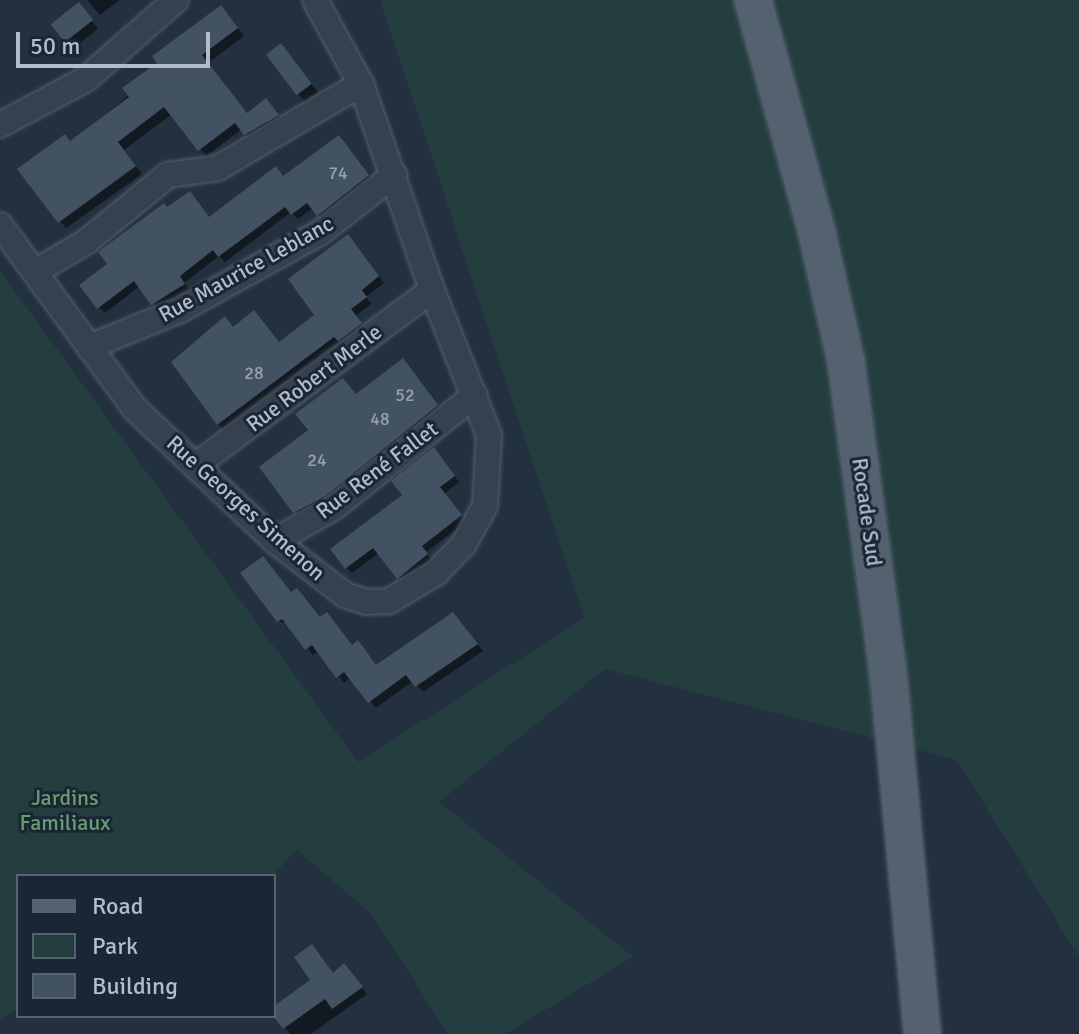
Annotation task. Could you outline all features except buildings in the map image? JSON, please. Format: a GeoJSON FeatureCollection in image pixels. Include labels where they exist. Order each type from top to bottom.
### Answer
{"type":"FeatureCollection","features":[{"type":"Feature","properties":{"kind":"main road","name":"Rocade Sud"},"geometry":{"type":"LineString","coordinates":[[753,0],[817,233],[846,362],[888,671],[922,1034]]}},
{"type":"Feature","properties":{"kind":"street"},"geometry":{"type":"LineString","coordinates":[[0,125],[86,79],[176,0]]}},
{"type":"Feature","properties":{"kind":"street","name":"Rue Georges Simenon"},"geometry":{"type":"LineString","coordinates":[[0,225],[38,270],[135,409],[275,541],[345,595],[366,602],[389,601],[436,573],[471,533],[489,489],[489,435],[432,290],[361,84],[315,0]]}},
{"type":"Feature","properties":{"kind":"street"},"geometry":{"type":"LineString","coordinates":[[38,270],[86,242],[168,175],[218,168],[361,84]]}},
{"type":"Feature","properties":{"kind":"street","name":"Rue Maurice Leblanc"},"geometry":{"type":"LineString","coordinates":[[89,347],[180,310],[321,232],[394,175]]}},
{"type":"Feature","properties":{"kind":"street","name":"Rue Robert Merle"},"geometry":{"type":"LineString","coordinates":[[195,466],[432,290]]}},
{"type":"Feature","properties":{"kind":"street","name":"Rue René Fallet"},"geometry":{"type":"LineString","coordinates":[[275,541],[333,508],[475,395]]}},
{"type":"Feature","properties":{"kind":"green space","name":"Jardins Familiaux"},"geometry":{"type":"Polygon","coordinates":[[[380,0],[1079,0],[1079,957],[957,760],[605,669],[439,802],[633,957],[505,1034],[448,1034],[372,915],[296,849],[275,874],[16,874],[16,1009],[0,1022],[0,271],[358,762],[584,618],[380,0]]]}}]}
